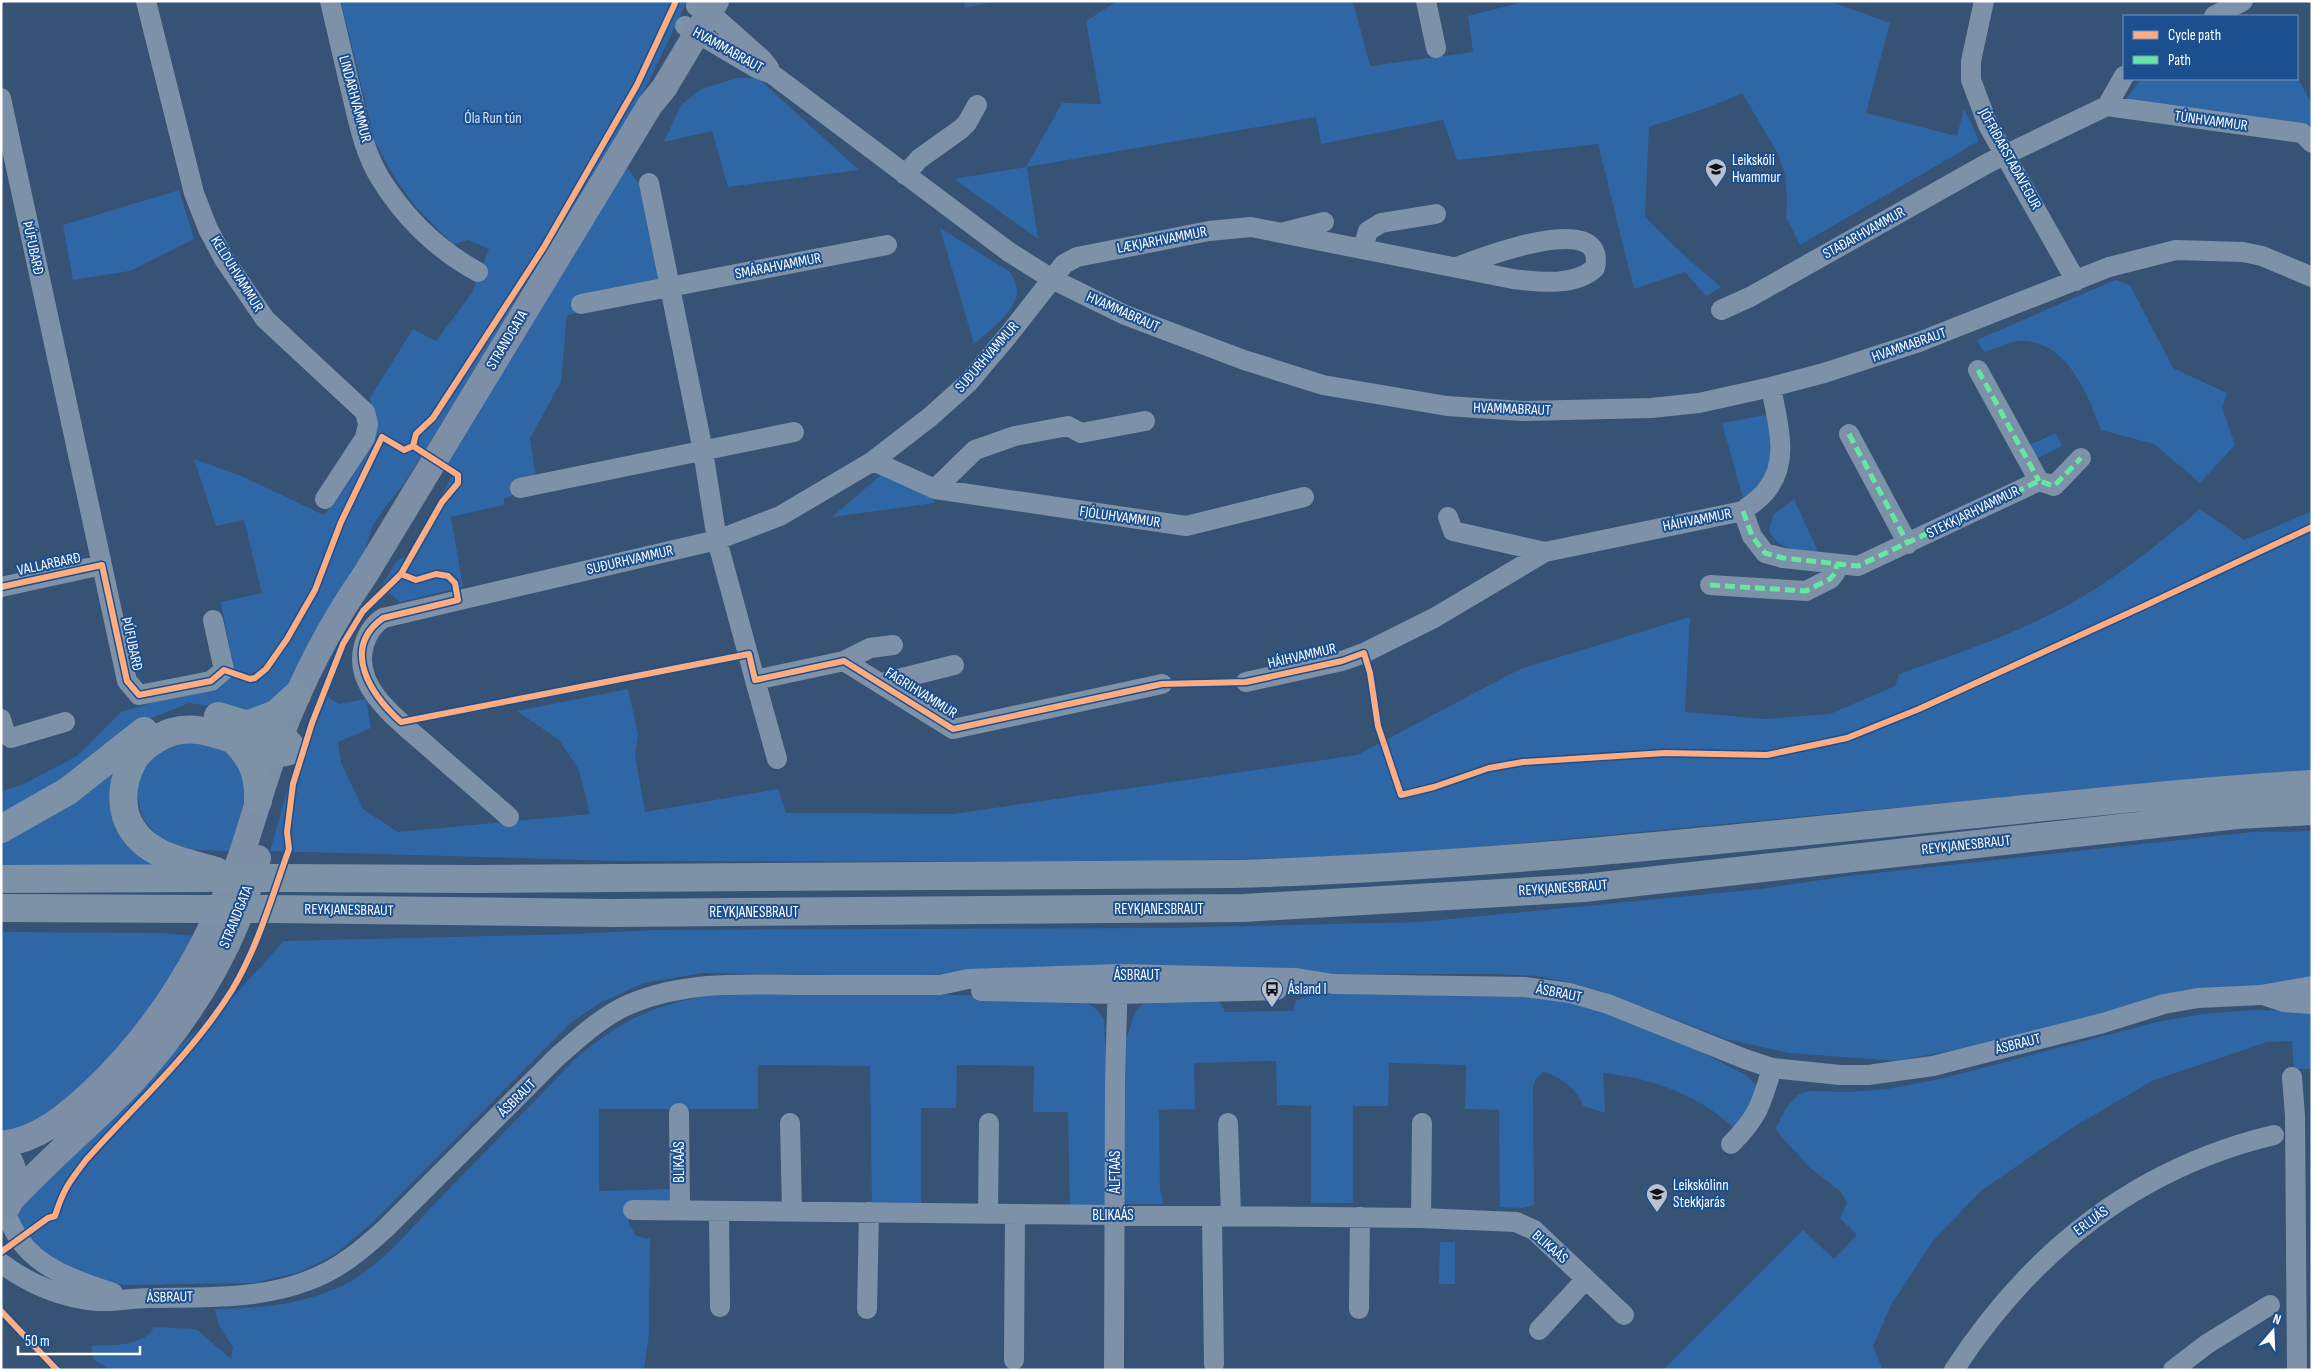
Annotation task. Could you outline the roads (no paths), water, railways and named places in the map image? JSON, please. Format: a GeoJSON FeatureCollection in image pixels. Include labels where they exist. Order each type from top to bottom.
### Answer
{"type":"FeatureCollection","features":[{"type":"Feature","properties":{"kind":"highway"},"geometry":{"type":"LineString","coordinates":[[241,732],[276,714],[297,695]]}},
{"type":"Feature","properties":{"kind":"highway"},"geometry":{"type":"LineString","coordinates":[[1,829],[68,791],[134,738],[169,718],[203,714],[230,718],[241,732],[258,778],[258,801]]}},
{"type":"Feature","properties":{"kind":"highway"},"geometry":{"type":"LineString","coordinates":[[215,875],[151,849],[133,830],[123,801],[123,789],[136,757],[160,736],[177,730],[196,729],[241,732],[283,746]]}},
{"type":"Feature","properties":{"kind":"highway","name":"REYKJANESBRAUT"},"geometry":{"type":"LineString","coordinates":[[1,879],[215,875],[245,878],[476,879],[1315,872],[1409,867],[1766,835],[2170,794],[2312,784]]}},
{"type":"Feature","properties":{"kind":"highway","name":"REYKJANESBRAUT"},"geometry":{"type":"LineString","coordinates":[[1,908],[622,913],[1243,908],[1584,888],[2237,815],[2312,811]]}},
{"type":"Feature","properties":{"kind":"highway"},"geometry":{"type":"LineString","coordinates":[[1,913],[33,908]]}},
{"type":"Feature","properties":{"kind":"main road","name":"STRANDGATA"},"geometry":{"type":"LineString","coordinates":[[6,1208],[46,1163],[96,1118],[133,1081],[176,1028],[197,997],[237,921],[297,695],[336,617],[365,575],[650,105],[656,84],[700,14]]}},
{"type":"Feature","properties":{"kind":"main road","name":"STRANDGATA"},"geometry":{"type":"LineString","coordinates":[[1,1144],[16,1143],[28,1139],[56,1122],[113,1072],[148,1032],[168,1005],[199,955],[234,872],[258,801],[283,746],[323,677],[353,612],[365,575]]}},
{"type":"Feature","properties":{"kind":"main road"},"geometry":{"type":"LineString","coordinates":[[1,1150],[11,1164],[14,1176],[6,1208]]}},
{"type":"Feature","properties":{"kind":"street","name":"KELDUHVAMMUR"},"geometry":{"type":"LineString","coordinates":[[146,1],[194,193],[208,229],[224,259],[265,319],[365,412],[368,424],[365,438],[325,499]]}},
{"type":"Feature","properties":{"kind":"street","name":"LINDARHVAMMUR"},"geometry":{"type":"LineString","coordinates":[[330,1],[362,134],[380,177],[402,208],[425,234],[454,259],[478,272]]}},
{"type":"Feature","properties":{"kind":"street"},"geometry":{"type":"LineString","coordinates":[[1426,1],[1436,48]]}},
{"type":"Feature","properties":{"kind":"street","name":"JÓFRÍÐARSTAÐAVEGUR"},"geometry":{"type":"LineString","coordinates":[[1984,1],[1971,62],[1971,80],[1988,125],[2076,281]]}},
{"type":"Feature","properties":{"kind":"street"},"geometry":{"type":"LineString","coordinates":[[2216,15],[2243,1]]}},
{"type":"Feature","properties":{"kind":"street","name":"HVAMMABRAUT"},"geometry":{"type":"LineString","coordinates":[[700,14],[756,68],[772,74],[1009,252],[1052,279],[1124,315],[1244,360],[1323,385],[1412,402],[1522,411],[1651,408],[1699,403],[1771,387],[1919,342],[2109,267],[2176,250],[2243,252],[2269,258],[2312,277]]}},
{"type":"Feature","properties":{"kind":"street"},"geometry":{"type":"LineString","coordinates":[[2006,154],[2107,106],[2123,78]]}},
{"type":"Feature","properties":{"kind":"street","name":"ÞÚFUBARÐ"},"geometry":{"type":"LineString","coordinates":[[1,98],[127,681],[139,694],[211,681],[224,670],[213,620]]}},
{"type":"Feature","properties":{"kind":"street"},"geometry":{"type":"LineString","coordinates":[[905,175],[919,159],[961,129],[967,123],[977,105]]}},
{"type":"Feature","properties":{"kind":"street","name":"TÚNHVAMMUR"},"geometry":{"type":"LineString","coordinates":[[2107,106],[2302,133],[2312,143]]}},
{"type":"Feature","properties":{"kind":"street","name":"STAÐARHVAMMUR"},"geometry":{"type":"LineString","coordinates":[[1721,310],[1758,292],[2006,154]]}},
{"type":"Feature","properties":{"kind":"street"},"geometry":{"type":"LineString","coordinates":[[649,183],[703,451],[717,540],[777,759]]}},
{"type":"Feature","properties":{"kind":"street"},"geometry":{"type":"LineString","coordinates":[[1363,248],[1368,231],[1381,222],[1436,214]]}},
{"type":"Feature","properties":{"kind":"street","name":"LÆKJARHVAMMUR"},"geometry":{"type":"LineString","coordinates":[[1281,233],[1324,222]]}},
{"type":"Feature","properties":{"kind":"street","name":"LÆKJARHVAMMUR"},"geometry":{"type":"LineString","coordinates":[[1052,279],[1064,264],[1077,257],[1209,231],[1251,226],[1513,279],[1555,282],[1589,274],[1595,268],[1597,260],[1592,246],[1585,241],[1571,238],[1536,243],[1496,252],[1456,267]]}},
{"type":"Feature","properties":{"kind":"street","name":"SMÁRAHVAMMUR"},"geometry":{"type":"LineString","coordinates":[[581,304],[886,245]]}},
{"type":"Feature","properties":{"kind":"street","name":"SUÐURHVAMMUR"},"geometry":{"type":"LineString","coordinates":[[509,817],[394,716],[368,684],[363,672],[364,647],[366,638],[374,626],[384,618],[391,616],[717,540],[780,516],[874,461],[930,417],[968,383],[1052,279]]}},
{"type":"Feature","properties":{"kind":"street","name":"STEKKJARHVAMMUR"},"geometry":{"type":"LineString","coordinates":[[1978,370],[2039,481],[2054,486],[2081,458]]}},
{"type":"Feature","properties":{"kind":"street","name":"HÁIHVAMMUR"},"geometry":{"type":"LineString","coordinates":[[1246,682],[1342,660],[1364,653],[1434,618],[1545,552],[1743,511],[1766,492],[1777,474],[1781,459],[1782,446],[1771,387]]}},
{"type":"Feature","properties":{"kind":"street"},"geometry":{"type":"LineString","coordinates":[[934,489],[975,450],[1015,436],[1068,426],[1081,433],[1145,421]]}},
{"type":"Feature","properties":{"kind":"street"},"geometry":{"type":"LineString","coordinates":[[520,488],[794,432]]}},
{"type":"Feature","properties":{"kind":"street","name":"STEKKJARHVAMMUR"},"geometry":{"type":"LineString","coordinates":[[1849,434],[1908,544]]}},
{"type":"Feature","properties":{"kind":"street","name":"FJÓLUHVAMMUR"},"geometry":{"type":"LineString","coordinates":[[874,461],[934,489],[1186,526],[1304,496]]}},
{"type":"Feature","properties":{"kind":"street","name":"STEKKJARHVAMMUR"},"geometry":{"type":"LineString","coordinates":[[1743,511],[1752,536],[1765,553],[1783,558],[1858,566],[2039,481]]}},
{"type":"Feature","properties":{"kind":"street","name":"HÁIHVAMMUR"},"geometry":{"type":"LineString","coordinates":[[1448,517],[1453,531],[1545,552]]}},
{"type":"Feature","properties":{"kind":"street"},"geometry":{"type":"LineString","coordinates":[[1710,585],[1806,591],[1830,578],[1835,573],[1837,564]]}},
{"type":"Feature","properties":{"kind":"street","name":"VALLARBARÐ"},"geometry":{"type":"LineString","coordinates":[[1,587],[102,566]]}},
{"type":"Feature","properties":{"kind":"street","name":"FAGRIHVAMMUR"},"geometry":{"type":"LineString","coordinates":[[755,680],[844,661],[870,648],[893,646]]}},
{"type":"Feature","properties":{"kind":"street","name":"FAGRIHVAMMUR"},"geometry":{"type":"LineString","coordinates":[[844,661],[953,729],[1162,684]]}},
{"type":"Feature","properties":{"kind":"street","name":"FAGRIHVAMMUR"},"geometry":{"type":"LineString","coordinates":[[882,683],[954,665]]}},
{"type":"Feature","properties":{"kind":"street"},"geometry":{"type":"LineString","coordinates":[[1,719],[5,734],[11,738],[65,722]]}},
{"type":"Feature","properties":{"kind":"street","name":"ÁSBRAUT"},"geometry":{"type":"LineString","coordinates":[[1,1263],[37,1286],[100,1301],[133,1298],[254,1295],[284,1289],[308,1281],[335,1269],[358,1253],[429,1186],[557,1058],[605,1018],[629,1005],[670,991],[725,984],[940,985],[968,979],[1118,984],[1296,978],[1333,984],[1524,987],[1570,993],[1608,1004],[1772,1068],[1840,1075],[1898,1071],[1933,1066],[2103,1023],[2164,1004],[2198,998],[2261,995],[2312,986]]}},
{"type":"Feature","properties":{"kind":"street","name":"ÁLFTAÁS"},"geometry":{"type":"LineString","coordinates":[[1114,1370],[1115,1081],[1118,984]]}},
{"type":"Feature","properties":{"kind":"street","name":"ÁSBRAUT"},"geometry":{"type":"LineString","coordinates":[[2261,995],[2284,1002],[2312,1004]]}},
{"type":"Feature","properties":{"kind":"street"},"geometry":{"type":"LineString","coordinates":[[1731,1144],[1746,1129],[1759,1111],[1772,1068]]}},
{"type":"Feature","properties":{"kind":"street"},"geometry":{"type":"LineString","coordinates":[[2292,1077],[2295,1116],[2297,1370]]}},
{"type":"Feature","properties":{"kind":"street","name":"BLIKAÁS"},"geometry":{"type":"LineString","coordinates":[[679,1113],[680,1210]]}},
{"type":"Feature","properties":{"kind":"street"},"geometry":{"type":"LineString","coordinates":[[1214,1364],[1228,1122]]}},
{"type":"Feature","properties":{"kind":"street"},"geometry":{"type":"LineString","coordinates":[[790,1123],[792,1212]]}},
{"type":"Feature","properties":{"kind":"street"},"geometry":{"type":"LineString","coordinates":[[988,1214],[989,1123]]}},
{"type":"Feature","properties":{"kind":"street"},"geometry":{"type":"LineString","coordinates":[[1421,1218],[1422,1123]]}},
{"type":"Feature","properties":{"kind":"street","name":"ERLUÁS"},"geometry":{"type":"LineString","coordinates":[[1954,1370],[1980,1330],[2028,1275],[2071,1235],[2116,1202],[2166,1175],[2212,1153],[2274,1135]]}},
{"type":"Feature","properties":{"kind":"street","name":"ÁSBRAUT"},"geometry":{"type":"LineString","coordinates":[[6,1208],[19,1239],[32,1254],[75,1281],[133,1298]]}},
{"type":"Feature","properties":{"kind":"street","name":"BLIKAÁS"},"geometry":{"type":"LineString","coordinates":[[633,1210],[1360,1217],[1516,1222],[1534,1230],[1624,1315]]}},
{"type":"Feature","properties":{"kind":"street"},"geometry":{"type":"LineString","coordinates":[[719,1211],[720,1307]]}},
{"type":"Feature","properties":{"kind":"street"},"geometry":{"type":"LineString","coordinates":[[867,1309],[869,1212]]}},
{"type":"Feature","properties":{"kind":"street"},"geometry":{"type":"LineString","coordinates":[[1014,1360],[1015,1214]]}},
{"type":"Feature","properties":{"kind":"street"},"geometry":{"type":"LineString","coordinates":[[1359,1310],[1360,1217]]}},
{"type":"Feature","properties":{"kind":"street"},"geometry":{"type":"LineString","coordinates":[[1539,1330],[1586,1278]]}},
{"type":"Feature","properties":{"kind":"street"},"geometry":{"type":"LineString","coordinates":[[2174,1370],[2207,1344],[2270,1305]]}},
{"type":"Feature","properties":{"kind":"place","name":"Leikskóli Hvammur"},"geometry":{"type":"Point","coordinates":[1716,188]}},
{"type":"Feature","properties":{"kind":"place","name":"Ásland I"},"geometry":{"type":"Point","coordinates":[1272,1008]}},
{"type":"Feature","properties":{"kind":"place","name":"Leikskólinn Stekkjarás"},"geometry":{"type":"Point","coordinates":[1657,1213]}},
{"type":"Feature","properties":{"kind":"park label","name":"Óla Run tún"},"geometry":{"type":"Point","coordinates":[493,118]}}]}
